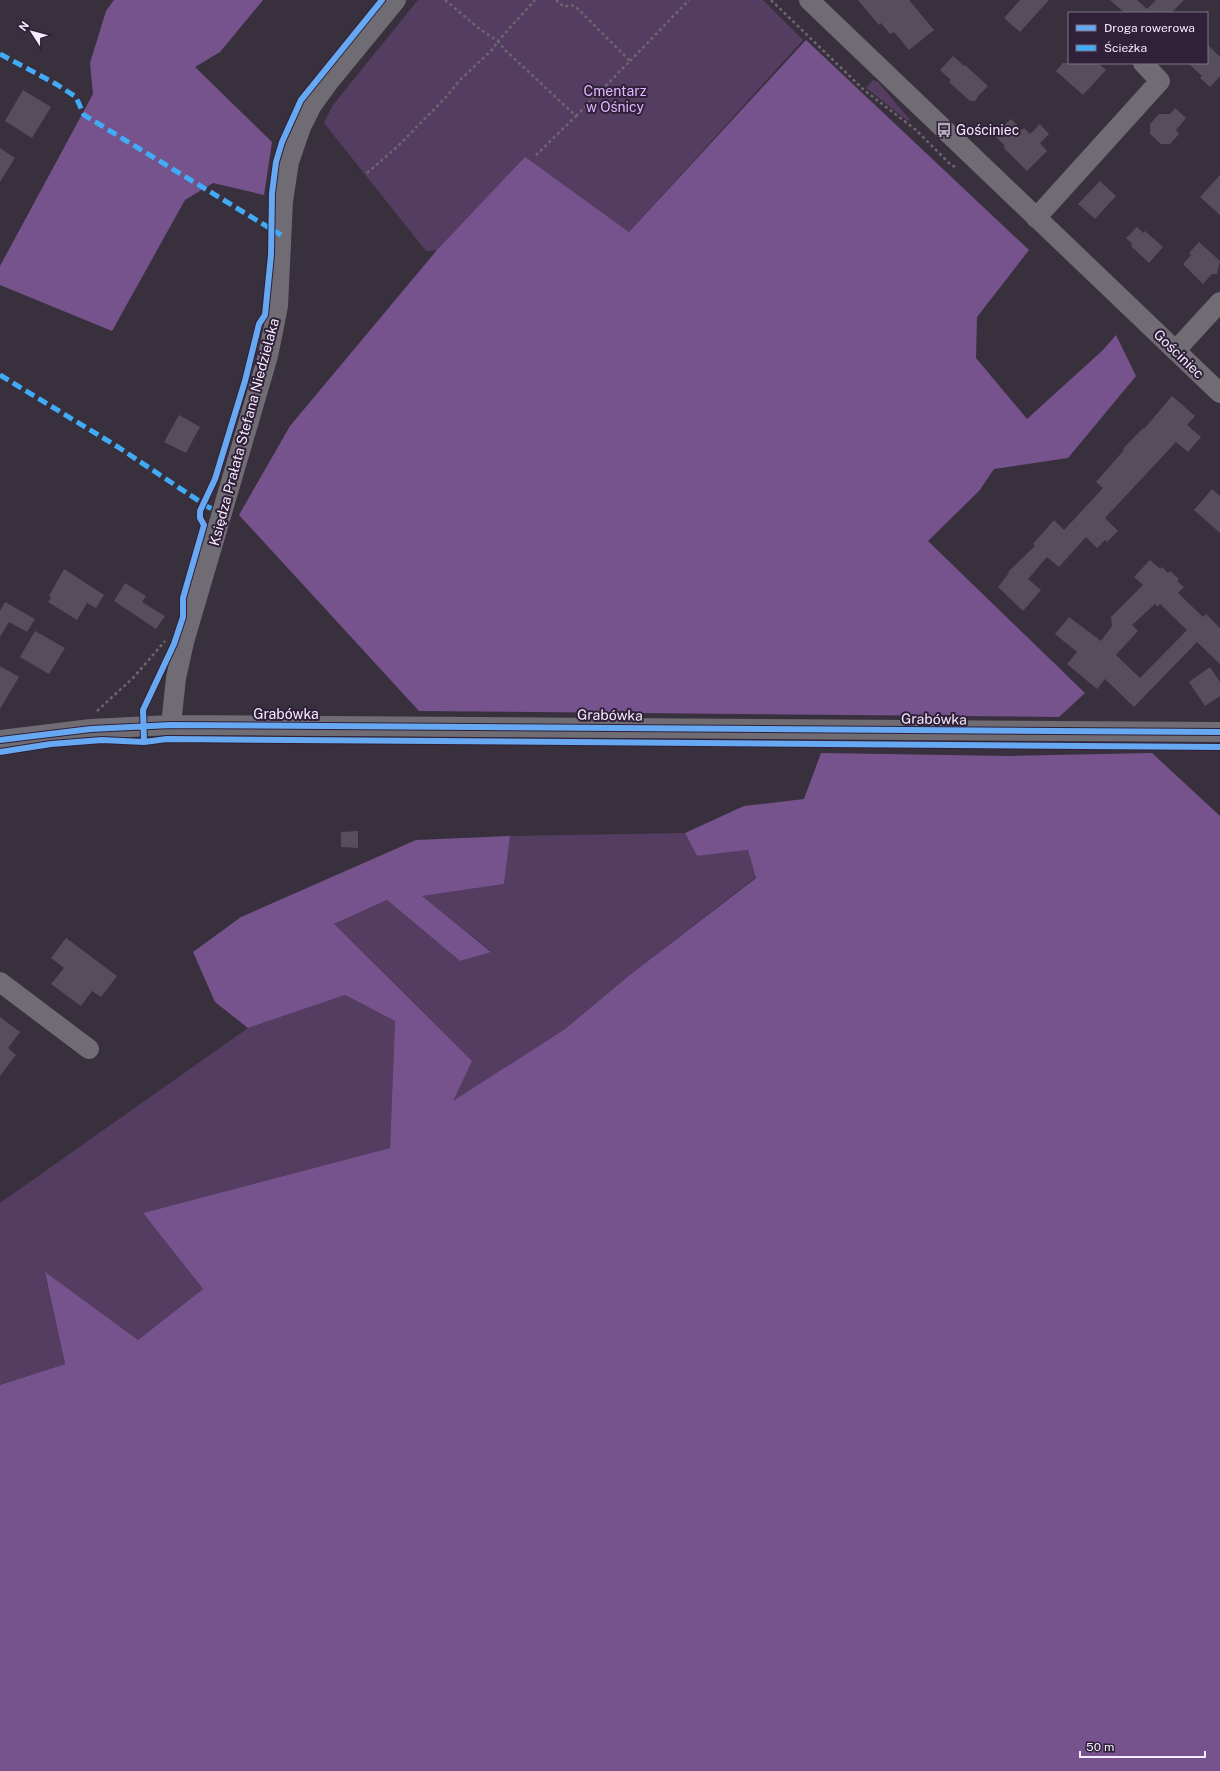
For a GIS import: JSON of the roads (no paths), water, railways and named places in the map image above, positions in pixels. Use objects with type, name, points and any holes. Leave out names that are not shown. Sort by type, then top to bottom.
[{"type":"street","name":"Księdza Prałata Stefana Niedzielaka","points":[[171,725],[176,678],[184,642],[266,363],[276,317],[283,201],[289,162],[301,127],[312,105],[373,26],[396,0]]},
{"type":"street","name":"Gościniec","points":[[809,0],[1220,393]]},
{"type":"street","points":[[1036,218],[1160,82],[1144,64]]},
{"type":"street","points":[[1176,350],[1220,302]]},
{"type":"street","name":"Grabówka","points":[[0,740],[91,729],[171,725],[1220,732]]},
{"type":"street","points":[[0,982],[89,1049]]},
{"type":"place","name":"Gościniec","points":[[944,130]]},
{"type":"park label","name":"Cmentarz w Ośnicy","points":[[615,100]]}]
